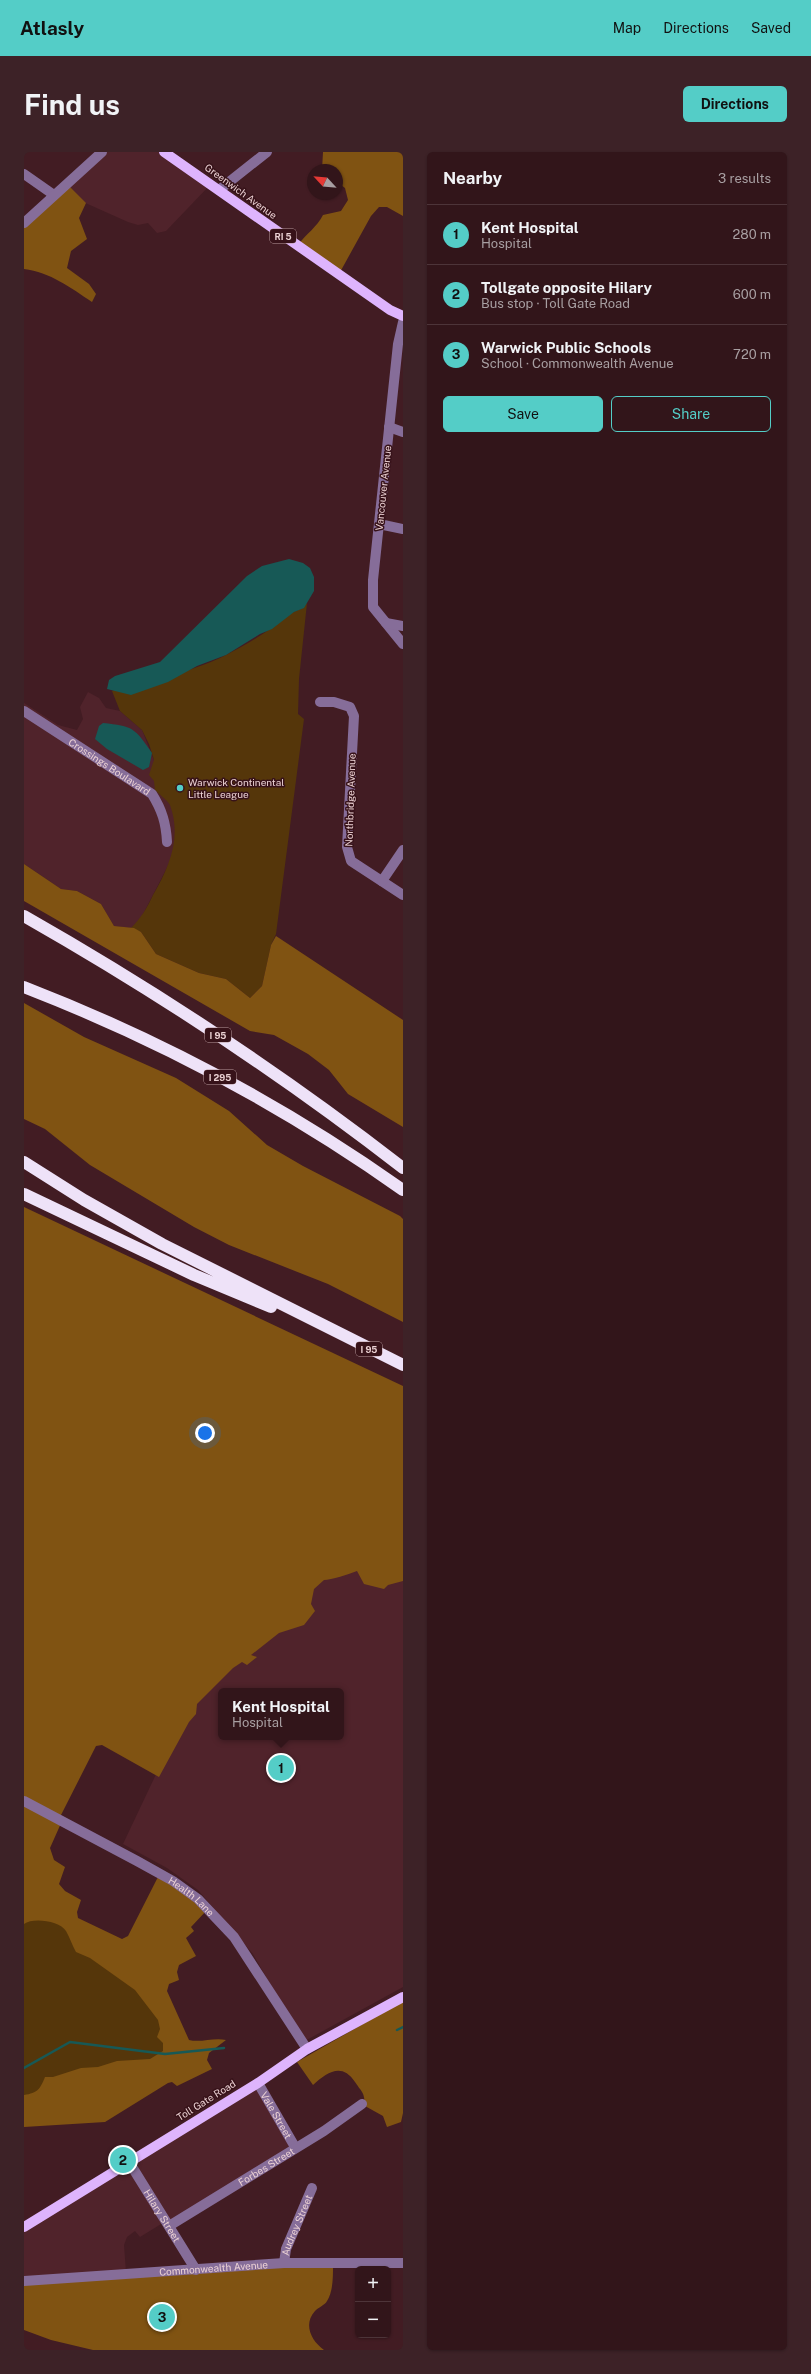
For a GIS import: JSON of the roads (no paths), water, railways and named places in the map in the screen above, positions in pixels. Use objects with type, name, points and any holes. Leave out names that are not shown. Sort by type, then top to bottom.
[{"type":"highway","name":"I 95","points":[[24,916],[113,968],[196,1020],[295,1088],[403,1168]]},
{"type":"highway","name":"I 295","points":[[24,987],[136,1035],[215,1074],[325,1138],[403,1190]]},
{"type":"highway","name":"I 95","points":[[24,1162],[135,1229],[335,1332],[403,1365]]},
{"type":"highway","points":[[24,1194],[194,1276],[335,1332]]},
{"type":"main road","name":"Greenwich Avenue","points":[[164,152],[301,249],[390,310],[403,316]]},
{"type":"main road","name":"Toll Gate Road","points":[[24,2227],[258,2083],[307,2049],[403,1998]]},
{"type":"street","points":[[24,223],[102,152]]},
{"type":"street","points":[[219,190],[267,152]]},
{"type":"street","points":[[24,174],[54,195]]},
{"type":"street","name":"Vancouver Avenue","points":[[403,322],[398,344],[389,427],[379,524],[373,607],[403,644]]},
{"type":"street","points":[[389,427],[403,432]]},
{"type":"street","points":[[379,524],[403,529]]},
{"type":"street","points":[[386,623],[403,626]]},
{"type":"street","name":"Northbridge Avenue","points":[[320,702],[334,702],[350,707],[354,716],[347,847],[352,861],[403,895]]},
{"type":"street","name":"Crossings Boulavard","points":[[24,711],[152,794],[161,808],[166,824],[167,842]]},
{"type":"street","points":[[382,881],[403,850]]},
{"type":"street","name":"Health Lane","points":[[24,1801],[144,1864],[173,1881],[198,1899],[234,1937],[307,2049]]},
{"type":"street","name":"Vale Street","points":[[258,2083],[295,2147]]},
{"type":"street","name":"Forbes Street","points":[[169,2226],[336,2123],[362,2104]]},
{"type":"street","name":"Hilary Street","points":[[129,2162],[196,2270]]},
{"type":"street","name":"Audrey Street","points":[[284,2263],[286,2249],[312,2188]]},
{"type":"street","name":"Commonwealth Avenue","points":[[24,2281],[284,2263],[403,2263]]},
{"type":"water","points":[[289,559],[303,563],[310,568],[314,577],[314,591],[304,608],[294,612],[272,629],[260,634],[226,655],[197,666],[168,682],[131,695],[107,689],[109,680],[115,676],[160,662],[247,576],[262,566]]},
{"type":"water","points":[[103,723],[121,725],[137,733],[152,753],[149,767],[143,770],[107,749],[95,739],[99,726]]},
{"type":"waterway","points":[[397,2030],[403,2027]]},
{"type":"waterway","points":[[24,2068],[70,2042],[165,2054],[224,2048]]},
{"type":"place","name":"Warwick Continental Little League","points":[[180,788]]},
{"type":"place","name":"Kent Hospital","points":[[281,1768]]},
{"type":"place","name":"Tollgate opposite Hilary","points":[[123,2160]]},
{"type":"place","name":"Warwick Public Schools","points":[[162,2317]]}]
